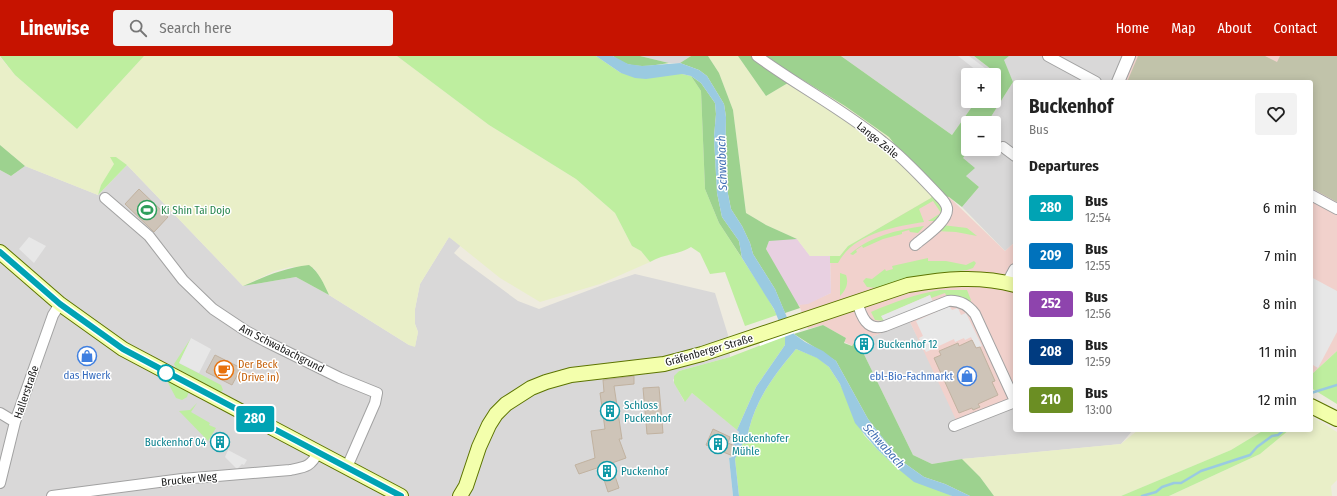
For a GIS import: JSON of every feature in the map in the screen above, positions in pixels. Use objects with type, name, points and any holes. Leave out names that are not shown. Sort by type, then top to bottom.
[{"type":"main road","points":[[0,252],[60,304],[123,349],[401,496]]},
{"type":"main road","name":"Gräfenberger Straße","points":[[460,496],[466,486],[488,425],[506,404],[530,388],[555,379],[578,374],[664,364],[702,354],[908,285],[944,279],[970,278],[1012,284]]},
{"type":"main road","points":[[1313,407],[1337,419]]},
{"type":"street","name":"Lange Zeile","points":[[757,56],[784,76],[848,116],[884,142],[940,197],[947,208],[946,216],[915,245]]},
{"type":"street","points":[[1048,56],[1092,80]]},
{"type":"street","points":[[1119,80],[1129,56]]},
{"type":"street","points":[[1003,147],[1013,154]]},
{"type":"street","points":[[1313,196],[1337,209]]},
{"type":"street","name":"Am Schwabachgrund","points":[[105,198],[149,236],[183,280],[213,309],[258,338],[340,378],[377,393],[375,403],[347,467]]},
{"type":"street","points":[[857,301],[864,320],[870,326],[876,328],[885,326],[948,301],[957,301],[965,304],[975,314],[1013,397]]},
{"type":"street","name":"Hallerstraße","points":[[0,483],[15,422],[52,315],[60,304]]},
{"type":"street","points":[[954,426],[1013,402]]},
{"type":"street","points":[[0,413],[15,422]]},
{"type":"street","name":"Brucker Weg","points":[[52,496],[108,493],[182,479],[290,470],[307,467],[318,452]]},
{"type":"shaded area","points":[[144,56],[397,56],[489,125],[576,179],[615,213],[632,246],[641,251],[650,262],[600,284],[540,302],[500,278],[449,237],[420,284],[415,309],[415,324],[418,332],[415,347],[409,345],[329,295],[314,268],[290,267],[275,271],[243,286],[127,165],[116,157],[113,161],[113,168],[101,185],[98,195],[25,166],[0,145],[0,57],[15,75],[77,129]]},
{"type":"shaded area","points":[[640,56],[691,56],[680,63],[669,63]]},
{"type":"shaded area","points":[[708,56],[738,56],[766,96],[798,77],[845,106],[889,137],[933,194],[931,198],[848,246],[840,256],[810,256],[797,239],[766,225],[746,213],[733,110],[719,73]]},
{"type":"shaded area","points":[[841,56],[974,56],[990,68],[961,68],[961,108],[971,108],[965,116],[961,116],[961,122],[952,135]]},
{"type":"shaded area","points":[[958,56],[969,56],[985,68],[973,68]]},
{"type":"shaded area","points":[[1009,56],[1128,56],[1118,80],[1013,80],[1013,82],[1003,60]]},
{"type":"shaded area","points":[[1128,56],[1337,56],[1337,351],[1313,373],[1313,80],[1118,80]]},
{"type":"shaded area","points":[[1138,56],[1265,56],[1277,62],[1280,56],[1337,56],[1337,202],[1313,189],[1313,80],[1128,80]]},
{"type":"shaded area","points":[[1013,82],[1013,244],[1005,251],[962,207],[979,187],[966,176],[963,158],[965,156],[1001,156],[1001,116],[991,116],[997,108],[1001,108],[1001,101]]},
{"type":"shaded area","points":[[127,165],[243,286],[296,277],[329,295],[409,345],[415,346],[418,332],[415,324],[415,309],[420,284],[449,237],[461,245],[454,253],[461,259],[518,301],[539,309],[635,274],[715,293],[728,335],[730,357],[679,371],[673,380],[684,401],[692,393],[739,431],[733,445],[737,447],[732,457],[729,458],[733,496],[0,496],[0,170],[11,176],[25,166],[98,195]]},
{"type":"shaded area","points":[[933,194],[949,197],[1005,251],[1013,244],[1013,400],[957,422],[910,322],[855,342],[853,346],[844,342],[846,338],[823,325],[808,329],[799,305],[831,293],[830,256],[840,256],[843,251]]},
{"type":"shaded area","points":[[29,237],[46,246],[34,263],[19,249]]},
{"type":"shaded area","points":[[776,239],[797,239],[810,256],[830,256],[831,293],[808,304],[796,304],[766,249],[769,241]]},
{"type":"shaded area","points":[[1313,278],[1337,291],[1337,332],[1318,368],[1313,365]]},
{"type":"shaded area","points":[[930,295],[933,302],[884,321],[881,316]]},
{"type":"shaded area","points":[[950,307],[952,310],[958,308],[961,315],[966,313],[982,346],[976,348],[971,337],[955,342],[954,339],[926,352],[919,338],[923,336],[916,321]]},
{"type":"shaded area","points":[[910,322],[917,336],[1013,398],[1013,432],[1131,432],[1121,444],[962,459],[932,464],[913,455],[858,342]]},
{"type":"shaded area","points":[[191,338],[211,349],[199,373],[179,363]]},
{"type":"shaded area","points":[[1313,417],[1337,432],[1337,480],[1331,486],[1332,496],[1169,496],[1260,454],[1287,432],[1313,432]]},
{"type":"shaded area","points":[[1136,432],[1261,432],[1231,450],[1121,496],[994,496],[980,477],[962,459],[1121,444]]},
{"type":"shaded area","points":[[228,450],[247,460],[244,465],[242,464],[237,469],[225,457]]},
{"type":"green space","points":[[0,56],[144,56],[77,129],[15,75]]},
{"type":"green space","points":[[397,56],[596,56],[621,73],[682,74],[691,76],[701,91],[705,189],[719,223],[766,295],[777,315],[745,326],[725,272],[710,274],[700,253],[691,247],[681,252],[660,257],[650,262],[641,251],[632,246],[615,213],[576,179],[489,125]]},
{"type":"green space","points":[[613,56],[640,56],[669,63],[647,66],[632,65]]},
{"type":"green space","points":[[691,56],[708,56],[719,73],[733,110],[746,213],[766,225],[797,239],[769,241],[766,249],[800,308],[785,313],[775,289],[753,254],[750,243],[742,226],[731,209],[725,164],[726,117],[724,104],[707,76],[699,70],[680,63]]},
{"type":"green space","points":[[738,56],[841,56],[952,135],[961,122],[961,156],[965,156],[963,158],[975,168],[966,176],[979,187],[962,207],[949,197],[933,194],[889,137],[845,106],[798,77],[766,96]]},
{"type":"green space","points":[[974,56],[1009,56],[1004,60],[1013,82],[1001,101],[1001,68],[990,68]]},
{"type":"green space","points":[[691,76],[701,83],[715,103],[716,114],[714,137],[717,193],[722,217],[739,241],[742,258],[719,223],[705,189],[701,91]]},
{"type":"green space","points":[[971,108],[997,108],[991,116],[965,116]]},
{"type":"green space","points":[[0,145],[25,166],[11,176],[0,170]]},
{"type":"green space","points":[[110,157],[116,157],[127,165],[98,195],[101,185],[114,164]]},
{"type":"green space","points":[[933,194],[944,210],[938,221],[928,221],[941,213],[933,201],[919,209],[924,222],[888,229],[864,238],[845,253],[838,263],[830,263],[830,256],[840,256],[848,246],[931,198]]},
{"type":"green space","points":[[942,225],[967,228],[977,236],[956,232],[936,231]]},
{"type":"green space","points":[[924,226],[918,233],[910,232],[909,230],[902,232],[902,234],[883,239],[863,248],[862,246],[856,250],[857,252],[853,255],[850,254],[858,248],[876,238]]},
{"type":"green space","points":[[928,258],[928,261],[946,261],[966,265],[974,261],[976,263],[973,268],[967,270],[914,277],[877,288],[867,287],[863,281],[866,278],[872,279],[885,269],[886,271],[893,269],[892,266]]},
{"type":"green space","points":[[309,265],[318,275],[329,295],[296,277],[243,286],[283,270]]},
{"type":"green space","points":[[840,273],[846,275],[847,284],[840,296]]},
{"type":"green space","points":[[940,290],[967,290],[971,300],[970,302],[954,296],[947,297],[945,293],[931,298],[930,295],[882,316],[884,321],[875,320],[871,312],[905,299]]},
{"type":"green space","points":[[823,325],[846,338],[844,343],[852,346],[855,342],[858,342],[913,455],[932,464],[962,459],[980,477],[994,496],[970,496],[945,484],[924,477],[900,460],[868,419],[836,361],[794,334]]},
{"type":"green space","points":[[785,336],[785,345],[756,387],[737,430],[692,393],[685,402],[674,383],[674,376],[679,371],[730,357]]},
{"type":"green space","points":[[191,338],[179,363],[221,385],[223,390],[221,392],[176,368],[174,364]]},
{"type":"green space","points":[[796,349],[818,358],[829,367],[840,384],[864,435],[897,468],[952,496],[739,496],[735,459],[743,442],[746,444],[752,417],[762,396],[774,376]]},
{"type":"green space","points":[[1337,351],[1337,404],[1313,389],[1313,373]]},
{"type":"green space","points":[[166,379],[189,391],[187,397],[182,400],[176,398]]},
{"type":"green space","points":[[197,403],[191,412],[210,423],[209,425],[216,428],[208,441],[179,411],[190,410]]},
{"type":"green space","points":[[1261,432],[1287,432],[1260,454],[1169,496],[1121,496],[1231,450]]},
{"type":"water","name":"Schwabach","points":[[596,56],[613,56],[628,64],[642,66],[680,63],[699,70],[707,76],[724,104],[726,117],[725,165],[731,209],[742,226],[750,243],[753,254],[775,289],[794,334],[805,342],[823,351],[836,361],[868,419],[900,460],[924,477],[945,484],[970,496],[952,496],[914,482],[897,468],[877,449],[855,423],[840,384],[829,367],[817,358],[796,349],[774,376],[752,417],[747,444],[743,443],[735,459],[739,496],[733,496],[729,458],[732,457],[737,447],[733,445],[739,432],[737,430],[756,387],[785,345],[785,336],[774,309],[742,258],[739,241],[722,217],[717,193],[714,137],[716,114],[715,103],[701,83],[691,76],[682,74],[646,79],[635,78],[621,73]]},
{"type":"pier","points":[[794,315],[800,331],[760,346],[754,329]]},
{"type":"building","name":"Ki Shin Tai Dojo","points":[[139,189],[168,217],[154,232],[125,204]]},
{"type":"building","name":"ebl-Bio-Fachmarkt","points":[[972,340],[976,348],[980,347],[995,381],[992,382],[998,395],[978,404],[980,407],[973,410],[972,408],[959,413],[934,358],[941,355],[939,351],[958,343],[959,346]]},
{"type":"building","name":"Der Beck (Drive in)","points":[[215,355],[241,368],[232,385],[206,372]]},
{"type":"building","points":[[634,376],[634,384],[614,386],[622,439],[619,439],[626,458],[612,463],[619,488],[608,492],[600,467],[579,474],[575,465],[595,458],[591,431],[605,429],[600,393],[604,392],[603,380]]},
{"type":"building","name":"Puckenhof","points":[[659,387],[663,433],[647,434],[643,388]]},
{"type":"building","name":"Buckenhofer Mühle","points":[[713,429],[730,437],[728,443],[737,447],[733,456],[706,445]]},
{"type":"building","name":"Buckenhof 04","points":[[218,436],[227,441],[223,448],[214,443]]},
{"type":"waterway","points":[[1313,392],[1337,385]]},
{"type":"waterway","points":[[1142,496],[1156,492],[1162,487],[1174,483],[1181,483],[1201,471],[1250,455],[1257,447],[1272,436],[1278,435],[1282,432]]},
{"type":"bus line","name":"280","points":[[0,252],[60,304],[123,349],[401,496]]},
{"type":"place","name":"Ki Shin Tai Dojo","points":[[147,210]]},
{"type":"place","name":"Buckenhof 12","points":[[864,344]]},
{"type":"place","name":"das Hwerk","points":[[87,356]]},
{"type":"place","name":"Der Beck (Drive in)","points":[[224,370]]},
{"type":"place","name":"ebl-Bio-Fachmarkt","points":[[967,376]]},
{"type":"place","name":"Schloss Puckenhof","points":[[610,411]]},
{"type":"place","name":"Buckenhof 04","points":[[220,442]]},
{"type":"place","name":"Buckenhofer Mühle","points":[[718,444]]},
{"type":"place","name":"Puckenhof","points":[[607,471]]}]
